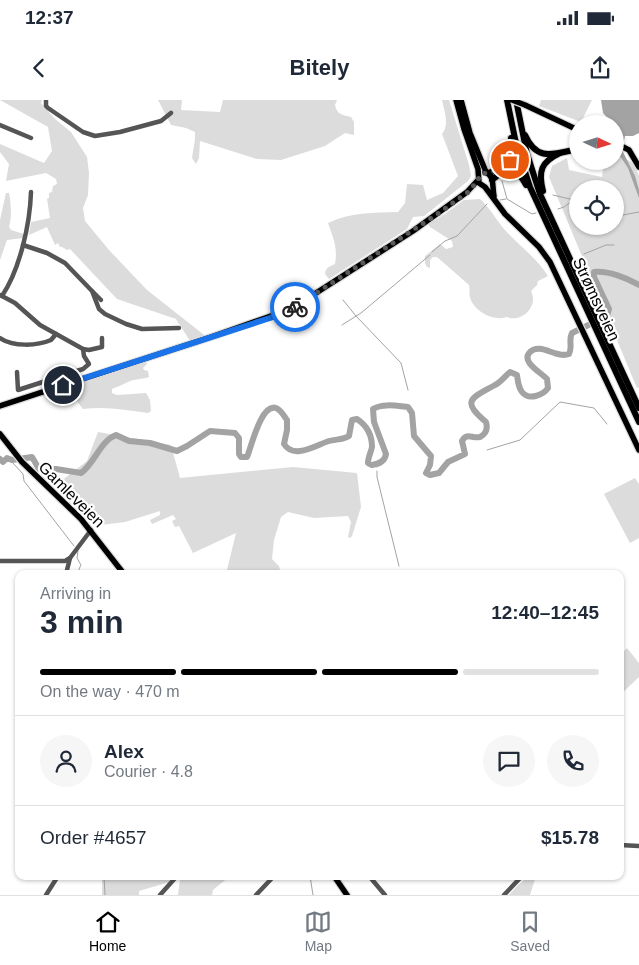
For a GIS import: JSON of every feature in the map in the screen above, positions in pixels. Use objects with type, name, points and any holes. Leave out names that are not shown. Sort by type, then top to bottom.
[{"type":"highway","points":[[487,173],[499,170],[507,165],[512,154],[505,100]]},
{"type":"highway","name":"Strømsveien","points":[[505,100],[526,176],[581,298],[593,315]]},
{"type":"highway","name":"Strømsveien","points":[[516,100],[534,178],[578,276],[639,422]]},
{"type":"highway","points":[[520,122],[529,143],[535,150],[543,154],[569,151]]},
{"type":"highway","points":[[560,153],[551,157],[545,163],[541,172],[541,182],[545,199],[578,276]]},
{"type":"highway","points":[[492,181],[500,173],[508,170],[515,171],[522,177],[563,265],[581,298]]},
{"type":"highway","name":"Strømsveien","points":[[598,326],[639,408]]},
{"type":"main road","points":[[456,100],[478,169],[478,178],[504,214],[539,247],[547,258],[639,450]]},
{"type":"main road","points":[[462,100],[470,133],[492,181],[495,199]]},
{"type":"main road","points":[[512,100],[569,125]]},
{"type":"main road","points":[[624,148],[632,153],[639,167]]},
{"type":"main road","points":[[468,192],[478,178],[487,173]]},
{"type":"main road","points":[[0,406],[270,318],[291,309],[413,231],[468,192],[490,185],[492,181]]},
{"type":"main road","name":"Gamleveien","points":[[0,434],[12,452],[68,505],[91,530],[121,570]]},
{"type":"main road","points":[[337,880],[347,895]]},
{"type":"street","points":[[46,100],[48,108],[83,132],[95,136],[120,132],[162,121],[171,113]]},
{"type":"street","points":[[0,125],[31,138]]},
{"type":"street","points":[[31,192],[29,216],[23,245],[8,284],[1,295],[15,303],[40,325],[83,349],[89,350],[102,347],[102,338]]},
{"type":"street","points":[[23,245],[56,257],[65,263],[101,300]]},
{"type":"street","points":[[92,291],[98,309],[126,324],[142,329],[179,328]]},
{"type":"street","points":[[0,338],[13,344],[37,343],[51,340],[56,334]]},
{"type":"street","points":[[17,372],[18,390],[83,369],[89,364],[84,356],[83,349]]},
{"type":"street","points":[[67,570],[70,558],[91,530]]},
{"type":"street","points":[[0,561],[58,562],[70,558]]},
{"type":"street","points":[[624,845],[639,846]]},
{"type":"street","points":[[46,895],[55,880]]},
{"type":"street","points":[[160,895],[173,880]]},
{"type":"street","points":[[256,895],[270,880]]},
{"type":"street","points":[[372,880],[385,895]]},
{"type":"street","points":[[504,895],[518,880]]},
{"type":"shaded area","points":[[0,100],[42,100],[41,103],[55,119],[71,132],[87,157],[89,173],[88,195],[83,208],[85,221],[109,250],[147,290],[208,338],[192,344],[176,319],[117,299],[70,249],[67,250],[60,247],[58,243],[55,245],[47,227],[29,235],[31,222],[50,218],[47,199],[49,198],[49,193],[52,192],[53,186],[57,184],[56,179],[46,173],[6,181],[9,164],[0,152],[0,144],[44,163],[52,151],[48,127]]},
{"type":"shaded area","points":[[158,100],[182,100],[181,110],[220,112],[223,100],[337,100],[335,105],[337,111],[351,117],[354,122],[354,135],[345,133],[325,146],[281,160],[257,159],[200,141],[199,158],[196,164],[192,158],[195,132],[171,125]]},
{"type":"shaded area","points":[[442,100],[449,100],[469,165],[471,176],[468,181],[424,216],[413,217],[407,229],[329,279],[325,272],[335,264],[336,253],[328,223],[353,215],[398,212],[405,203],[407,184],[423,185],[427,200],[443,193],[458,176],[442,134],[446,122]]},
{"type":"shaded area","points":[[541,100],[592,100],[584,115],[569,115],[569,117],[539,106]]},
{"type":"shaded area","points":[[601,100],[639,100],[639,133],[633,136],[625,136],[624,141],[624,115],[605,115]]},
{"type":"shaded area","points":[[624,154],[635,176],[639,198],[624,162]]},
{"type":"shaded area","points":[[567,158],[569,170],[602,177],[603,170],[624,170],[624,158],[634,164],[639,176],[639,387],[637,388],[573,235],[624,235],[624,180],[569,180],[569,225],[549,177],[552,166]]},
{"type":"shaded area","points":[[6,193],[9,193],[11,206],[9,227],[11,230],[24,234],[23,238],[7,240],[0,260],[0,220]]},
{"type":"shaded area","points":[[480,199],[505,230],[539,263],[548,276],[538,281],[531,291],[532,304],[528,312],[520,317],[490,317],[475,307],[470,296],[469,285],[437,257],[433,257],[430,260],[430,268],[425,264],[425,256],[440,244],[446,249],[453,247],[452,241],[428,224],[464,200]]},
{"type":"shaded area","points":[[146,362],[147,364],[143,368],[148,371],[149,377],[130,381],[112,389],[112,393],[117,395],[146,393],[150,400],[151,411],[148,413],[107,408],[83,409],[68,390],[78,382]]},
{"type":"shaded area","points":[[98,432],[171,445],[180,478],[293,467],[357,473],[361,507],[350,538],[348,537],[351,522],[348,516],[314,518],[288,512],[281,517],[274,540],[272,559],[279,566],[280,570],[227,570],[236,533],[193,553],[179,526],[175,527],[172,521],[176,519],[173,515],[152,524],[150,520],[160,515],[160,511],[125,522],[101,525],[61,481],[87,461]]},
{"type":"shaded area","points":[[635,478],[639,484],[639,538],[630,543],[604,494]]},
{"type":"shaded area","points":[[627,648],[639,663],[639,677],[624,691],[624,651]]},
{"type":"shaded area","points":[[102,880],[177,880],[139,891],[139,895],[102,895]]},
{"type":"shaded area","points":[[180,880],[225,880],[213,890],[212,895],[178,895]]},
{"type":"shaded area","points":[[524,880],[535,880],[530,895],[509,895]]},
{"type":"waterway","points":[[502,181],[507,199],[532,214],[536,213]]},
{"type":"waterway","points":[[553,195],[569,199]]},
{"type":"waterway","points":[[500,200],[506,199]]},
{"type":"waterway","points":[[558,209],[569,203]]},
{"type":"waterway","points":[[432,252],[445,241],[457,236],[487,204]]},
{"type":"waterway","points":[[624,215],[639,212]]},
{"type":"waterway","points":[[584,254],[606,245],[614,245]]},
{"type":"waterway","points":[[342,325],[361,313],[430,255]]},
{"type":"waterway","points":[[0,459],[3,462],[7,458],[12,460],[32,457],[39,469],[56,469],[81,473],[106,442],[116,435],[129,441],[150,443],[177,451],[210,431],[235,433],[239,438],[239,454],[241,457],[247,457],[261,419],[271,408],[276,408],[287,420],[284,444],[293,451],[305,450],[329,441],[347,437],[349,436],[352,420],[357,419],[366,427],[370,434],[372,447],[368,463],[372,465],[381,462],[386,454],[374,422],[373,409],[390,405],[408,407],[412,413],[414,436],[431,456],[430,465],[426,473],[430,475],[439,473],[448,462],[465,454],[462,441],[464,438],[468,436],[480,437],[486,431],[486,422],[478,415],[471,404],[475,397],[497,384],[510,372],[517,375],[518,384],[525,395],[532,397],[543,393],[548,388],[547,379],[528,360],[530,352],[534,349],[539,349],[564,355],[569,354],[572,333],[607,316],[609,309],[594,277],[594,272],[617,275],[639,285]]},
{"type":"waterway","points":[[343,300],[401,363],[408,390]]},
{"type":"waterway","points":[[487,450],[520,440],[560,402],[594,408],[607,424]]},
{"type":"waterway","points":[[12,460],[23,474],[24,481],[74,546]]},
{"type":"waterway","points":[[377,471],[399,566]]},
{"type":"waterway","points":[[78,551],[77,558],[81,565],[79,570]]},
{"type":"waterway","points":[[104,880],[105,895]]},
{"type":"waterway","points":[[311,880],[313,895]]},
{"type":"way so far","points":[[295,307],[436,215],[468,192],[481,174],[499,170],[507,165],[510,160]]},
{"type":"route","points":[[63,385],[270,318],[295,307]]}]
